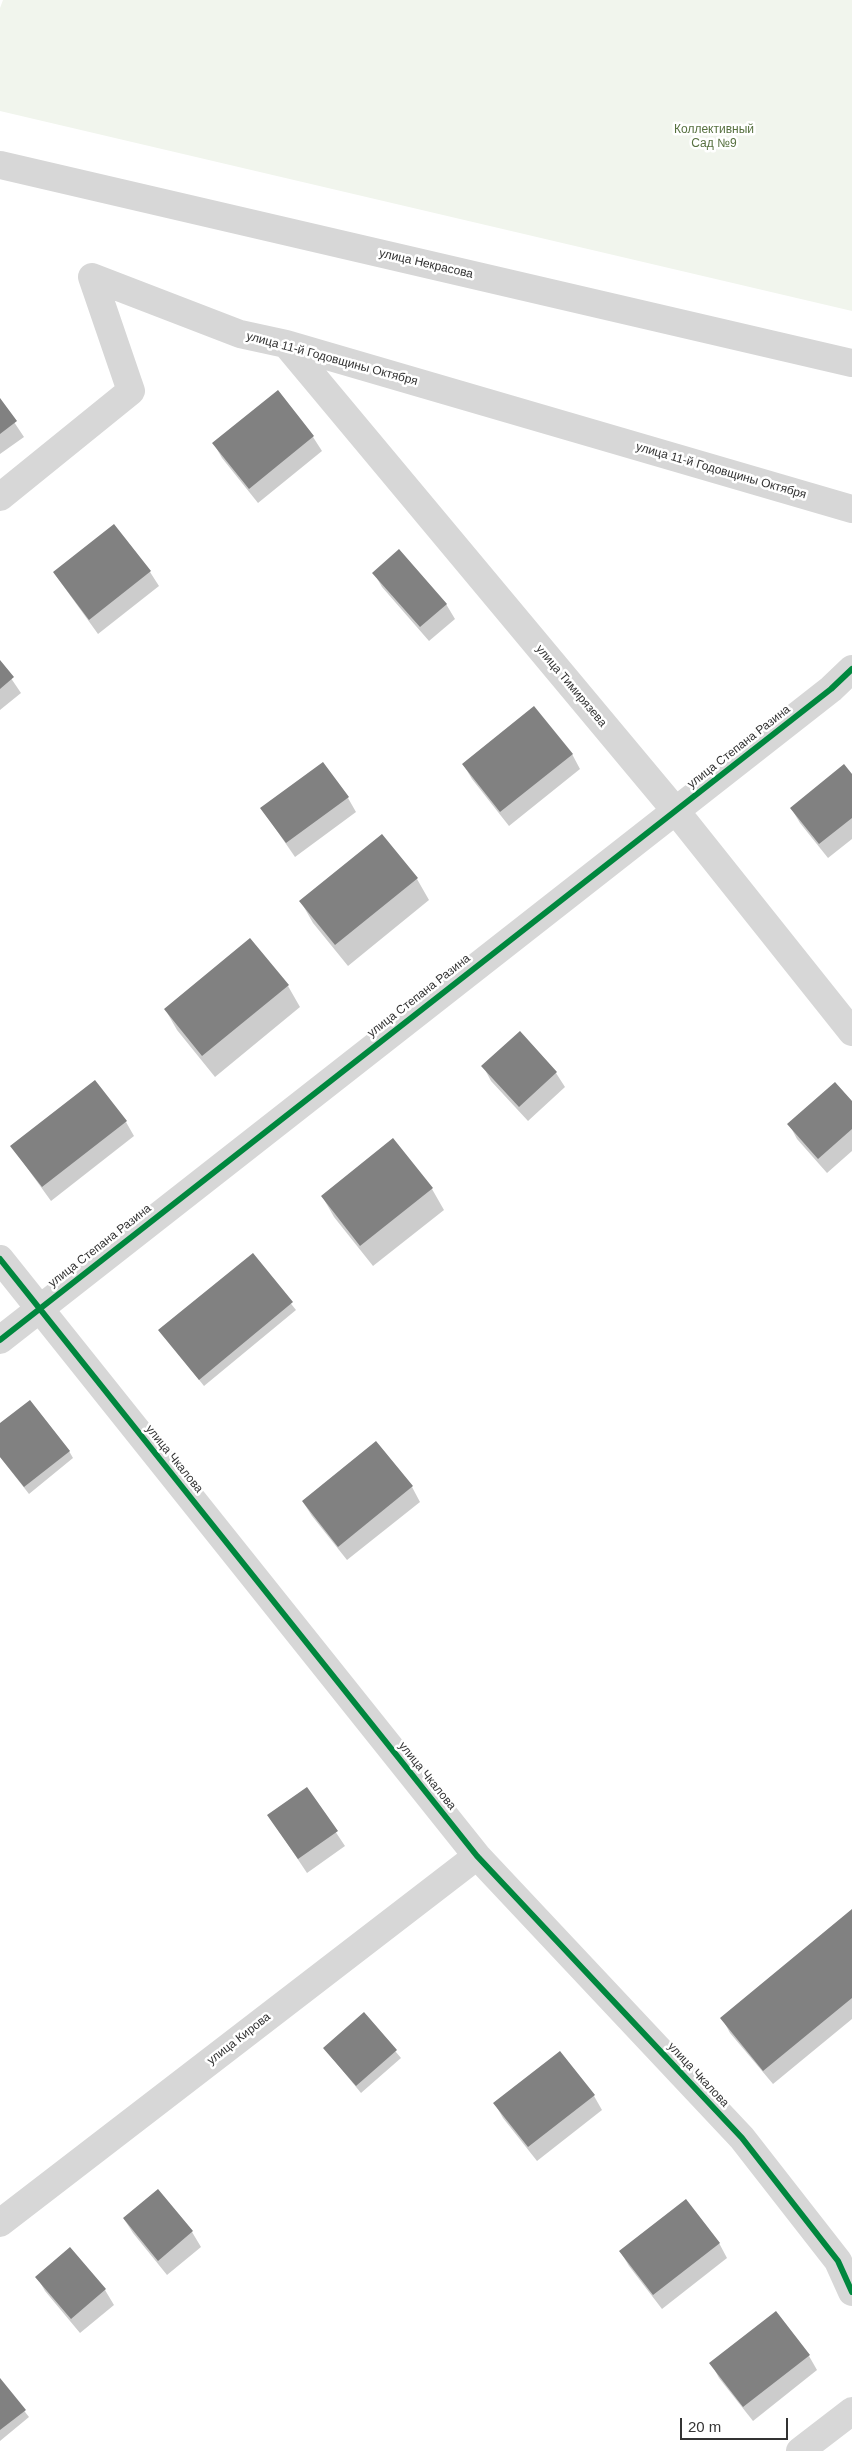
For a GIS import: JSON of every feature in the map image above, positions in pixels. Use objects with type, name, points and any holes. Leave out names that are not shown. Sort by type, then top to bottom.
[{"type":"street","name":"улица Некрасова","points":[[0,165],[852,363]]},
{"type":"street","name":"улица 11-й Годовщины Октября","points":[[0,497],[131,391],[92,278],[240,334],[286,344],[852,509]]},
{"type":"street","name":"улица Тимирязева","points":[[286,344],[675,810],[852,1032]]},
{"type":"street","name":"улица Степана Разина","points":[[0,1340],[831,689],[852,669]]},
{"type":"street","name":"улица Чкалова","points":[[0,1259],[477,1856],[742,2138],[838,2261],[852,2292]]},
{"type":"street","name":"улица Кирова","points":[[0,2223],[477,1856]]},
{"type":"street","points":[[800,2451],[852,2411]]},
{"type":"green space","name":"Коллективный Сад №9","points":[[3,0],[852,0],[852,311],[0,111],[0,8]]},
{"type":"building","points":[[278,390],[314,436],[249,489],[212,443]]},
{"type":"building","points":[[0,398],[17,421],[0,434]]},
{"type":"building","points":[[114,524],[151,571],[89,620],[53,572]]},
{"type":"building","points":[[399,549],[447,604],[420,627],[372,573]]},
{"type":"building","points":[[0,660],[14,677],[0,689]]},
{"type":"building","points":[[534,706],[573,754],[500,812],[462,764]]},
{"type":"building","points":[[323,762],[349,797],[286,843],[260,808]]},
{"type":"building","points":[[844,764],[852,774],[852,818],[819,844],[790,808]]},
{"type":"building","points":[[382,834],[418,878],[335,945],[299,901]]},
{"type":"building","points":[[250,938],[289,985],[202,1056],[164,1009]]},
{"type":"building","points":[[520,1031],[557,1072],[519,1107],[481,1066]]},
{"type":"building","points":[[95,1080],[127,1121],[42,1187],[10,1146]]},
{"type":"building","points":[[835,1082],[852,1101],[852,1129],[818,1159],[787,1124]]},
{"type":"building","points":[[393,1138],[433,1188],[360,1246],[321,1196]]},
{"type":"building","points":[[253,1253],[293,1302],[199,1380],[158,1330]]},
{"type":"building","points":[[30,1400],[70,1451],[24,1487],[0,1457],[0,1423]]},
{"type":"building","points":[[376,1441],[413,1486],[338,1547],[302,1501]]},
{"type":"building","points":[[307,1787],[338,1831],[298,1859],[267,1815]]},
{"type":"building","points":[[852,1909],[852,1998],[763,2071],[720,2018]]},
{"type":"building","points":[[364,2012],[397,2050],[356,2086],[323,2048]]},
{"type":"building","points":[[560,2051],[595,2095],[528,2147],[493,2103]]},
{"type":"building","points":[[158,2189],[193,2231],[158,2261],[123,2218]]},
{"type":"building","points":[[686,2199],[720,2243],[653,2295],[619,2251]]},
{"type":"building","points":[[70,2247],[106,2289],[71,2319],[35,2277]]},
{"type":"building","points":[[776,2311],[810,2355],[743,2407],[709,2363]]},
{"type":"building","points":[[0,2378],[26,2410],[0,2430]]},
{"type":"cycle path","points":[[0,1340],[831,689],[852,669]]},
{"type":"cycle path","points":[[0,1259],[477,1856],[742,2138],[838,2261],[852,2292]]}]
